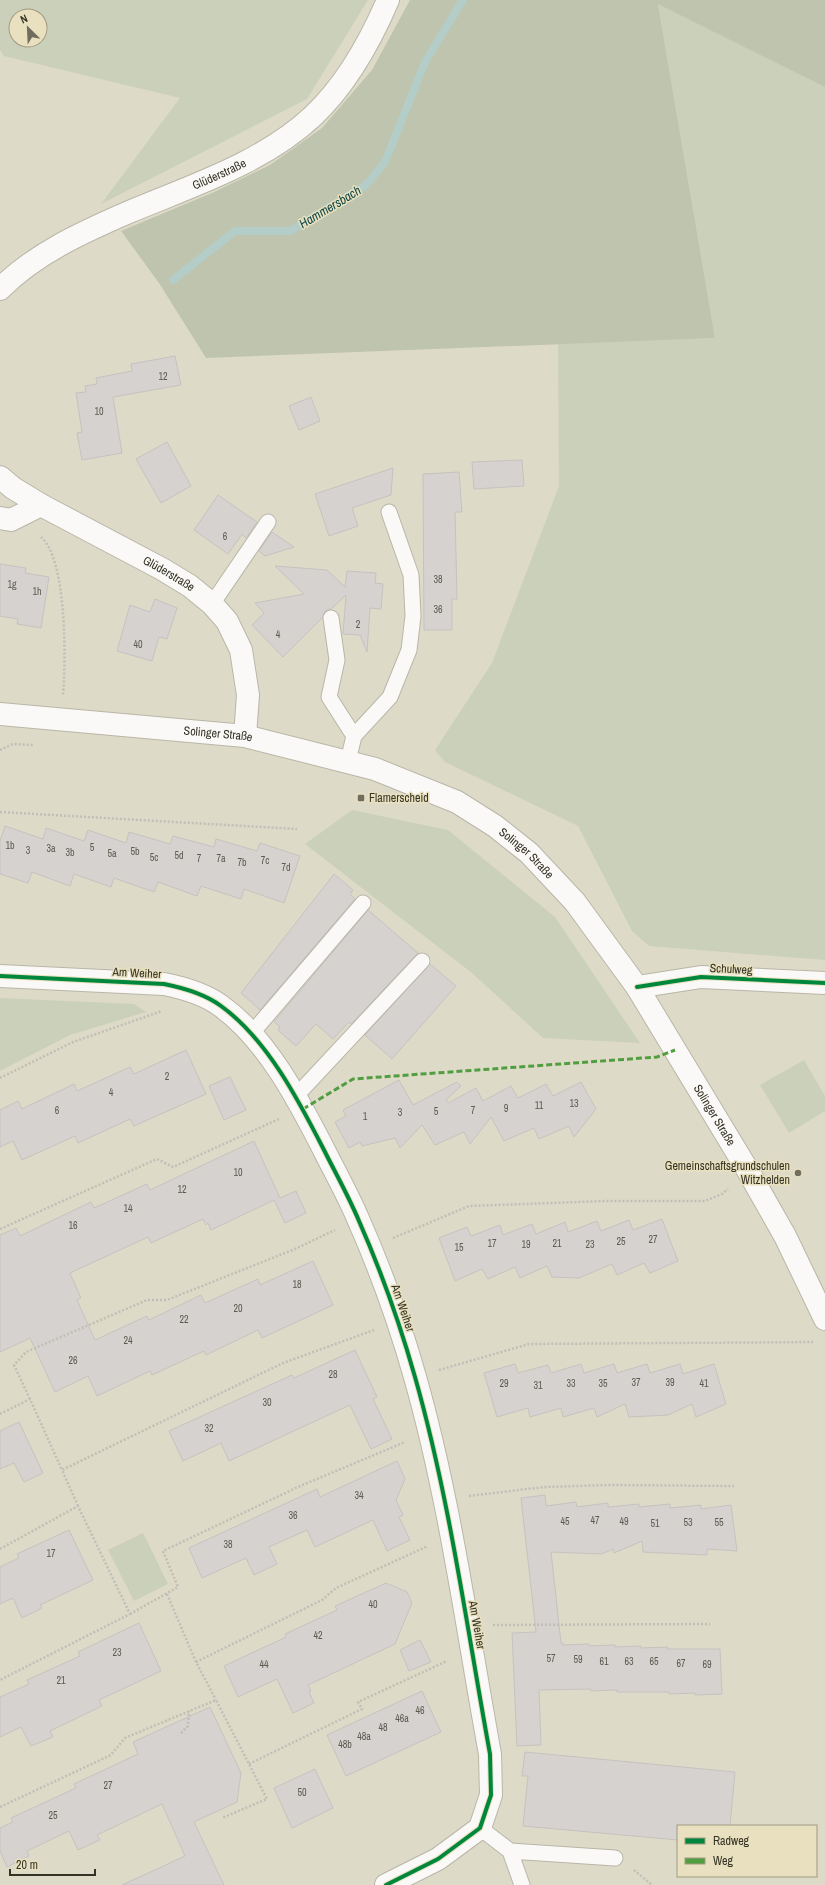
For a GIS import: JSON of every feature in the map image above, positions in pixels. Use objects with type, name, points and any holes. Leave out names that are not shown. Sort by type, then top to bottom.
[{"type":"main road","name":"Glüderstraße","points":[[0,289],[35,260],[65,242],[102,223],[225,171],[261,153],[292,133],[313,116],[350,71],[376,27],[388,0]]},
{"type":"main road","name":"Glüderstraße","points":[[0,477],[13,488],[41,505],[162,569],[190,586],[212,604],[227,621],[241,650],[248,695],[245,736]]},
{"type":"main road","points":[[6,519],[41,505]]},
{"type":"main road","name":"Solinger Straße","points":[[0,714],[245,736],[375,769],[457,802],[495,826],[529,853],[574,902],[637,987],[747,1169],[785,1236],[825,1319]]},
{"type":"main road","name":"Am Weiher","points":[[0,976],[164,984],[188,989],[220,1005],[252,1033],[300,1102],[358,1218],[370,1248],[397,1321],[415,1377],[429,1432],[444,1499],[490,1754],[491,1795],[480,1828]]},
{"type":"main road","name":"Schulweg","points":[[637,987],[701,977],[825,983]]},
{"type":"main road","points":[[386,1885],[438,1859],[480,1828]]},
{"type":"lane","points":[[348,761],[354,736],[390,697],[409,650],[413,616],[411,575],[389,512]]},
{"type":"lane","points":[[212,604],[268,522]]},
{"type":"lane","points":[[330,618],[337,660],[329,697],[354,736]]},
{"type":"lane","points":[[252,1033],[363,903]]},
{"type":"lane","points":[[300,1102],[422,961]]},
{"type":"lane","points":[[480,1828],[510,1851],[522,1885]]},
{"type":"lane","points":[[510,1851],[615,1858]]},
{"type":"path","points":[[6,519],[43,538],[54,559],[63,610],[63,686],[60,719]]},
{"type":"path","points":[[0,812],[297,829]]},
{"type":"path","points":[[0,1078],[73,1042],[167,1009],[188,989]]},
{"type":"path","points":[[0,1229],[157,1159],[173,1167],[300,1102]]},
{"type":"path","points":[[370,1248],[469,1206],[606,1201],[705,1201],[722,1194],[747,1169]]},
{"type":"path","points":[[130,1614],[78,1506],[14,1365],[26,1352],[147,1300],[167,1300],[295,1249],[358,1218]]},
{"type":"path","points":[[62,1470],[283,1363],[397,1321]]},
{"type":"path","points":[[415,1377],[529,1344],[817,1342]]},
{"type":"path","points":[[0,1414],[30,1399]]},
{"type":"path","points":[[0,1680],[130,1614],[178,1587],[163,1552],[298,1487],[429,1432]]},
{"type":"path","points":[[444,1499],[544,1487],[610,1485],[734,1486]]},
{"type":"path","points":[[0,1549],[78,1506]]},
{"type":"path","points":[[196,1662],[322,1600],[336,1588],[450,1536]]},
{"type":"path","points":[[167,1594],[196,1662],[267,1799],[222,1818]]},
{"type":"path","points":[[467,1625],[710,1624]]},
{"type":"path","points":[[249,1764],[362,1709],[358,1702],[471,1650]]},
{"type":"path","points":[[0,1807],[111,1755],[125,1738],[216,1700]]},
{"type":"path","points":[[181,1733],[188,1726],[189,1711]]},
{"type":"green space","points":[[0,0],[368,0],[307,99],[101,204],[180,98],[4,56],[0,50]]},
{"type":"green space","points":[[410,0],[825,0],[825,87],[658,4],[715,338],[206,358],[159,283],[121,231],[212,193],[270,165],[322,128],[372,70]]},
{"type":"green space","points":[[658,3],[825,87],[825,960],[649,946],[632,931],[578,826],[445,762],[435,750],[492,663],[559,486],[558,344],[715,338]]},
{"type":"green space","points":[[352,810],[448,830],[555,917],[640,1043],[543,1038],[472,973],[305,844]]},
{"type":"green space","points":[[0,998],[134,1004],[146,1012],[70,1035],[0,1071]]},
{"type":"green space","points":[[804,1060],[825,1096],[825,1111],[789,1133],[760,1085]]},
{"type":"green space","points":[[143,1533],[168,1584],[134,1601],[108,1550]]},
{"type":"building","points":[[175,356],[181,385],[113,397],[122,453],[82,460],[77,433],[82,432],[76,393],[86,392],[85,386],[97,384],[96,378],[132,371],[131,364]]},
{"type":"building","points":[[311,397],[320,421],[299,430],[289,406]]},
{"type":"building","points":[[167,442],[191,486],[161,503],[136,459]]},
{"type":"building","points":[[522,460],[524,486],[474,489],[472,462]]},
{"type":"building","points":[[393,468],[391,495],[352,508],[358,526],[329,536],[315,494]]},
{"type":"building","points":[[459,472],[462,512],[455,512],[457,599],[452,599],[452,630],[424,630],[423,474]]},
{"type":"building","points":[[218,495],[257,522],[246,538],[242,534],[228,554],[194,530]]},
{"type":"building","points":[[272,532],[294,547],[265,556],[259,551]]},
{"type":"building","points":[[0,564],[26,568],[25,573],[49,577],[41,628],[17,624],[18,619],[0,616]]},
{"type":"building","points":[[275,566],[327,570],[345,587],[347,571],[376,573],[375,583],[383,584],[381,609],[370,608],[367,652],[360,635],[343,634],[346,595],[331,609],[325,611],[322,618],[283,657],[252,625],[264,613],[255,603],[304,594]]},
{"type":"building","points":[[155,599],[177,608],[167,639],[159,637],[152,661],[117,651],[130,605],[150,612]]},
{"type":"building","points":[[5,826],[43,839],[46,828],[84,841],[88,830],[126,843],[129,832],[170,844],[173,836],[214,847],[216,839],[257,851],[260,843],[300,856],[284,903],[244,889],[241,899],[201,886],[197,896],[158,882],[154,892],[114,878],[111,887],[74,874],[70,886],[32,872],[28,883],[0,874],[0,841]]},
{"type":"building","points":[[334,874],[353,890],[350,894],[355,899],[260,1010],[241,993]]},
{"type":"building","points":[[368,910],[418,953],[351,1024],[349,1022],[333,1039],[316,1024],[296,1046],[278,1030],[280,1027],[274,1022]]},
{"type":"building","points":[[430,964],[456,986],[392,1059],[365,1035]]},
{"type":"building","points":[[186,1050],[206,1094],[134,1126],[130,1119],[78,1143],[75,1136],[22,1160],[13,1141],[0,1147],[0,1110],[18,1101],[22,1109],[74,1084],[77,1091],[130,1067],[134,1074]]},
{"type":"building","points":[[230,1077],[246,1110],[224,1120],[209,1086]]},
{"type":"building","points":[[399,1080],[413,1105],[457,1082],[461,1086],[446,1100],[448,1103],[476,1088],[483,1101],[511,1086],[518,1098],[546,1084],[553,1096],[581,1082],[596,1109],[574,1137],[569,1126],[539,1139],[534,1128],[504,1141],[491,1117],[470,1144],[464,1132],[435,1145],[422,1125],[400,1148],[395,1138],[362,1146],[360,1142],[349,1148],[335,1122],[346,1116],[343,1110]]},
{"type":"building","points":[[254,1141],[280,1198],[296,1191],[306,1213],[285,1223],[274,1200],[211,1230],[208,1223],[206,1225],[203,1219],[151,1243],[148,1237],[70,1273],[81,1298],[77,1300],[95,1340],[147,1316],[149,1320],[201,1295],[205,1303],[258,1279],[260,1285],[313,1261],[333,1305],[262,1338],[258,1330],[206,1355],[204,1351],[152,1375],[150,1371],[97,1396],[88,1376],[55,1392],[30,1338],[0,1352],[0,1235],[16,1228],[20,1236],[91,1202],[94,1208],[147,1184],[150,1190]]},
{"type":"building","points":[[662,1219],[678,1261],[650,1273],[644,1263],[617,1275],[612,1264],[579,1278],[552,1277],[547,1266],[520,1278],[515,1267],[488,1279],[482,1269],[455,1281],[439,1238],[467,1227],[471,1236],[500,1225],[503,1235],[532,1224],[536,1234],[565,1222],[568,1232],[597,1221],[601,1231],[629,1220],[633,1230]]},
{"type":"building","points":[[355,1350],[377,1397],[373,1399],[392,1439],[371,1449],[350,1405],[229,1461],[221,1443],[183,1461],[169,1431],[292,1375],[294,1378]]},
{"type":"building","points":[[515,1364],[518,1373],[548,1365],[551,1373],[581,1364],[584,1373],[614,1364],[617,1373],[647,1364],[650,1373],[680,1364],[683,1374],[714,1364],[726,1404],[696,1417],[692,1404],[668,1415],[629,1417],[625,1404],[597,1417],[594,1408],[563,1417],[561,1408],[530,1417],[528,1408],[497,1417],[484,1373]]},
{"type":"building","points":[[19,1422],[43,1473],[24,1482],[14,1463],[0,1469],[0,1431]]},
{"type":"building","points":[[397,1461],[405,1479],[396,1500],[403,1515],[399,1517],[410,1540],[387,1551],[373,1520],[315,1547],[307,1530],[269,1547],[277,1564],[254,1575],[246,1558],[202,1578],[189,1548],[317,1489],[320,1497]]},
{"type":"building","points":[[545,1495],[546,1506],[576,1502],[577,1507],[608,1503],[608,1507],[639,1504],[639,1507],[670,1504],[670,1508],[701,1505],[701,1509],[731,1505],[737,1551],[707,1549],[707,1555],[643,1552],[642,1541],[614,1553],[613,1549],[602,1554],[551,1552],[561,1643],[563,1643],[563,1645],[589,1644],[589,1646],[615,1645],[615,1647],[641,1646],[641,1648],[668,1647],[667,1649],[720,1649],[722,1694],[695,1695],[695,1693],[669,1694],[669,1692],[617,1692],[617,1690],[591,1691],[591,1689],[539,1690],[541,1745],[517,1746],[512,1633],[536,1632],[521,1498]]},
{"type":"building","points":[[69,1530],[93,1580],[40,1605],[42,1608],[22,1618],[13,1598],[0,1604],[0,1567],[19,1558],[17,1554]]},
{"type":"building","points":[[386,1583],[407,1592],[412,1603],[395,1644],[308,1685],[311,1691],[309,1692],[314,1703],[293,1713],[277,1679],[238,1697],[224,1666],[286,1637],[285,1634],[337,1610],[335,1606]]},
{"type":"building","points":[[139,1623],[161,1671],[99,1700],[102,1706],[50,1731],[53,1737],[31,1746],[21,1727],[0,1737],[0,1697],[29,1684],[27,1680],[80,1656],[78,1652]]},
{"type":"building","points":[[420,1640],[431,1662],[409,1671],[400,1650]]},
{"type":"building","points":[[422,1691],[441,1732],[346,1776],[327,1735]]},
{"type":"building","points":[[210,1707],[241,1773],[237,1802],[194,1822],[224,1885],[122,1885],[185,1856],[162,1804],[97,1835],[100,1840],[78,1850],[69,1831],[27,1851],[29,1856],[7,1867],[0,1851],[0,1828],[13,1822],[11,1818],[76,1788],[74,1784],[138,1754],[133,1742]]},
{"type":"building","points":[[525,1752],[735,1772],[730,1825],[677,1825],[677,1840],[523,1826],[528,1776],[522,1776]]},
{"type":"building","points":[[315,1769],[333,1808],[292,1828],[274,1788]]},
{"type":"waterway","name":"Hammersbach","points":[[173,280],[235,231],[290,231],[366,185],[385,162],[425,62],[463,0]]},
{"type":"marked path","points":[[303,1109],[353,1079],[657,1057],[675,1050]]},
{"type":"cycle path","points":[[0,976],[164,984],[194,992],[221,1006],[238,1020],[253,1036],[267,1053],[293,1092],[351,1203],[367,1240],[390,1298],[403,1337],[427,1423],[448,1517],[490,1754],[491,1795],[480,1828],[438,1859],[386,1885]]},
{"type":"cycle path","points":[[637,987],[701,977],[825,983]]},
{"type":"place","name":"Flamerscheid","points":[[361,798]]},
{"type":"place","name":"Gemeinschaftsgrundschulen Witzhelden","points":[[798,1173]]}]
